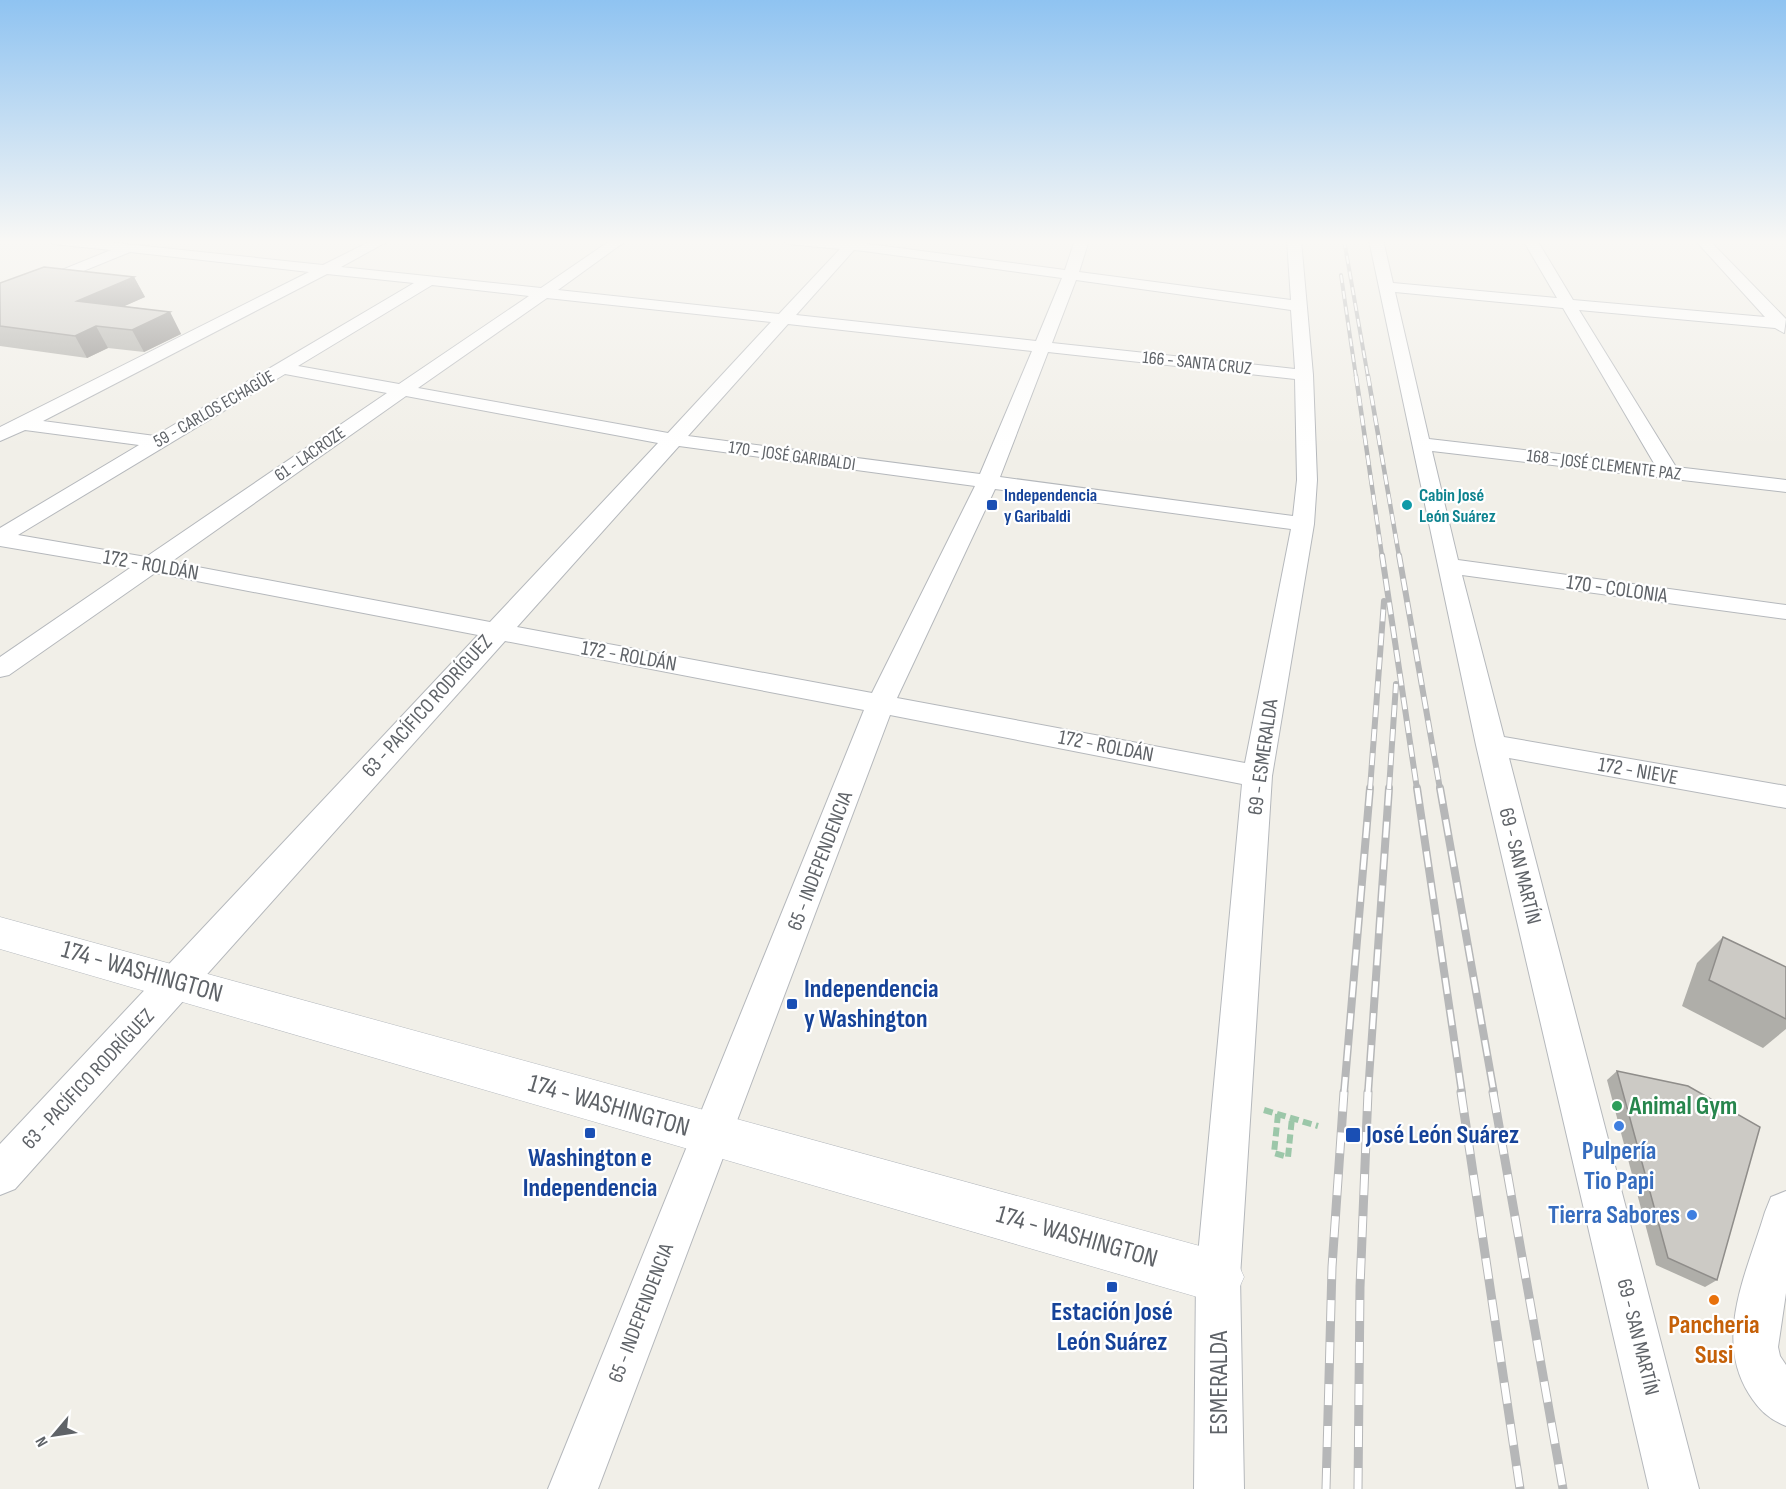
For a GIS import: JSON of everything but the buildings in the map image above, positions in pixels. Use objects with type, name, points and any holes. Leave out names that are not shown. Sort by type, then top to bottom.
[{"type":"street","points":[[0,435],[247,309]]},
{"type":"street","name":"59 - CARLOS ECHAGÜE","points":[[0,538],[382,309]]},
{"type":"street","name":"61 - LACROZE","points":[[0,669],[519,309]]},
{"type":"street","name":"166 - SANTA CRUZ","points":[[688,309],[1304,375]]},
{"type":"street","name":"63 - PACÍFICO RODRÍGUEZ","points":[[0,1174],[790,309]]},
{"type":"street","name":"65 - INDEPENDENCIA","points":[[573,1489],[711,1134],[767,999],[881,702],[988,482],[1058,309]]},
{"type":"street","name":"69 - ESMERALDA","points":[[1218,1277],[1257,776],[1303,524],[1307,480],[1304,375],[1298,309]]},
{"type":"street","name":"69 - SAN MARTÍN","points":[[1391,309],[1490,745],[1632,1307],[1674,1489]]},
{"type":"street","points":[[1571,309],[1669,472]]},
{"type":"street","points":[[1628,309],[1784,326]]},
{"type":"street","points":[[1768,309],[1784,326]]},
{"type":"street","name":"170 - JOSÉ GARIBALDI","points":[[284,369],[400,392],[672,439],[1303,524]]},
{"type":"street","points":[[0,420],[157,442]]},
{"type":"street","name":"168 - JOSÉ CLEMENTE PAZ","points":[[1422,444],[1786,486]]},
{"type":"street","name":"172 - ROLDÁN","points":[[0,538],[881,702],[1257,776]]},
{"type":"street","name":"170 - COLONIA","points":[[1449,566],[1786,612]]},
{"type":"street","name":"172 - NIEVE","points":[[1490,745],[1786,796]]},
{"type":"street","name":"174 - WASHINGTON","points":[[0,933],[177,981],[1218,1277]]},
{"type":"street","points":[[1786,1212],[1755,1333],[1757,1360],[1774,1389],[1786,1401]]},
{"type":"street","name":"ESMERALDA","points":[[1218,1277],[1219,1489]]},
{"type":"path","points":[[1292,1118],[1288,1157],[1274,1153],[1278,1114],[1292,1118],[1318,1126]]},
{"type":"railway","points":[[1346,309],[1356,377]]},
{"type":"railway","points":[[1356,309],[1368,377]]},
{"type":"railway","points":[[1356,376],[1382,556]]},
{"type":"railway","points":[[1368,376],[1399,556]]},
{"type":"railway","points":[[1382,555],[1417,789]]},
{"type":"railway","points":[[1399,555],[1440,789]]},
{"type":"railway","points":[[1370,789],[1384,601]]},
{"type":"railway","points":[[1389,789],[1396,684]]},
{"type":"railway","points":[[1344,1093],[1370,788]]},
{"type":"railway","points":[[1368,1093],[1389,788]]},
{"type":"railway","points":[[1417,788],[1462,1093]]},
{"type":"railway","points":[[1440,788],[1494,1093]]},
{"type":"railway","points":[[1326,1489],[1332,1267],[1344,1092]]},
{"type":"railway","points":[[1358,1489],[1360,1287],[1368,1092]]},
{"type":"railway","points":[[1461,1092],[1520,1489]]},
{"type":"railway","points":[[1493,1092],[1563,1489]]},
{"type":"place","name":"Independencia y Garibaldi","points":[[992,505]]},
{"type":"place","name":"Cabin José León Suárez","points":[[1407,505]]},
{"type":"place","name":"Independencia y Washington","points":[[792,1004]]},
{"type":"place","name":"Animal Gym","points":[[1617,1106]]},
{"type":"place","name":"Pulpería Tio Papi","points":[[1619,1126]]},
{"type":"place","name":"Washington e Independencia","points":[[590,1133]]},
{"type":"place","name":"José León Suárez","points":[[1353,1135]]},
{"type":"place","name":"Tierra Sabores","points":[[1692,1215]]},
{"type":"place","name":"Estación José León Suárez","points":[[1112,1287]]},
{"type":"place","name":"Pancheria Susi","points":[[1714,1300]]}]
